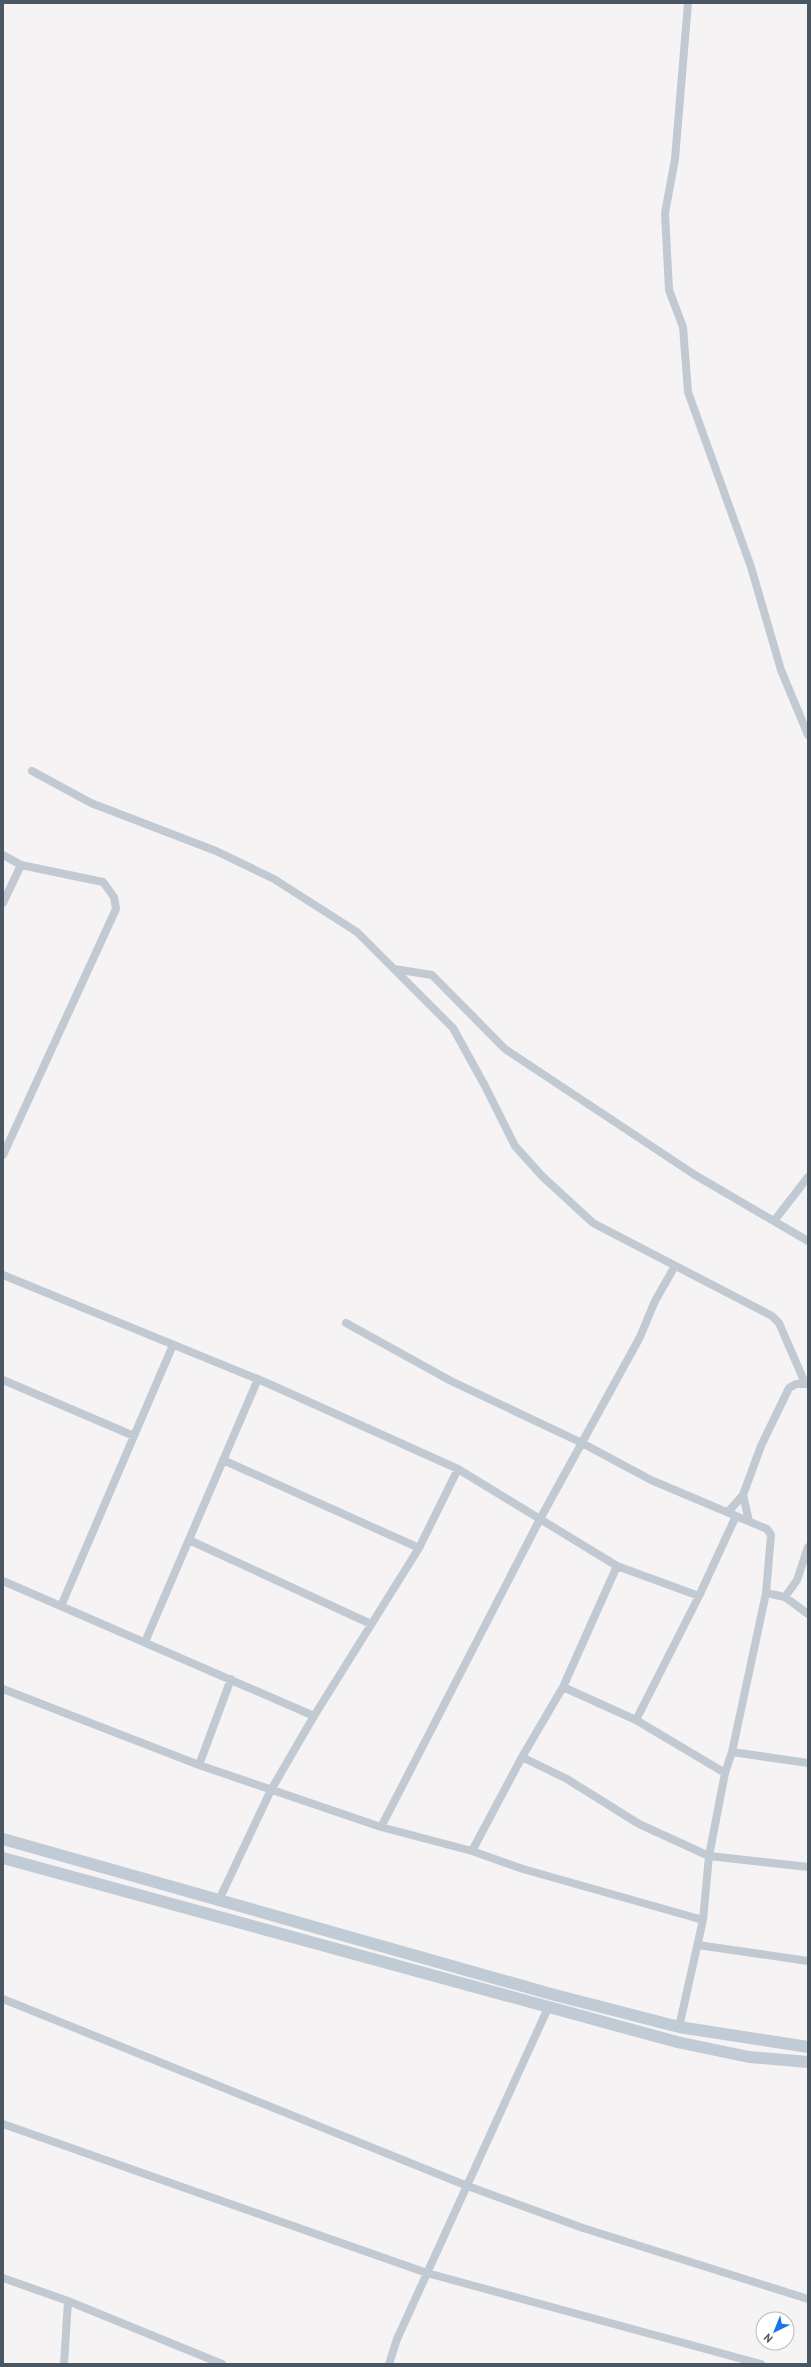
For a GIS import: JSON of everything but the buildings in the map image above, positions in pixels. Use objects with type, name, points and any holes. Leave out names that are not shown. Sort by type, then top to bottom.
[{"type":"main road","points":[[3,1839],[571,1999],[679,2027],[808,2047]]},
{"type":"main road","points":[[3,1858],[684,2044],[749,2057],[808,2062]]},
{"type":"main road","points":[[569,2013],[571,1999]]},
{"type":"street","points":[[688,3],[676,158],[666,213],[669,290],[683,327],[688,392],[751,567],[781,670],[808,735]]},
{"type":"street","points":[[32,771],[91,803],[216,851],[274,879],[357,932],[453,1028],[485,1086],[514,1146],[542,1176],[593,1223],[772,1316],[779,1324],[806,1384],[796,1384],[789,1388],[761,1446],[743,1495],[728,1512]]},
{"type":"street","points":[[3,855],[21,865],[103,882],[114,897],[116,909],[3,1155]]},
{"type":"street","points":[[3,903],[21,865]]},
{"type":"street","points":[[394,969],[432,974],[505,1049],[695,1175],[808,1242]]},
{"type":"street","points":[[774,1221],[808,1177]]},
{"type":"street","points":[[381,1827],[540,1519],[640,1337],[655,1301],[675,1266]]},
{"type":"street","points":[[3,1275],[258,1379],[458,1469],[617,1566],[699,1596]]},
{"type":"street","points":[[346,1323],[451,1381],[582,1443],[651,1480],[767,1529],[771,1535],[766,1593],[732,1752],[725,1773],[709,1856],[703,1920],[679,2027]]},
{"type":"street","points":[[61,1606],[173,1345]]},
{"type":"street","points":[[145,1642],[258,1379]]},
{"type":"street","points":[[3,1380],[134,1436]]},
{"type":"street","points":[[223,1460],[419,1548]]},
{"type":"street","points":[[219,1900],[271,1790],[370,1624],[419,1548],[458,1469]]},
{"type":"street","points":[[743,1495],[749,1522]]},
{"type":"street","points":[[636,1720],[699,1596],[736,1516]]},
{"type":"street","points":[[189,1540],[370,1624]]},
{"type":"street","points":[[785,1597],[797,1580],[808,1547]]},
{"type":"street","points":[[472,1851],[522,1757],[563,1687],[617,1566]]},
{"type":"street","points":[[3,1581],[314,1716]]},
{"type":"street","points":[[766,1593],[785,1597],[808,1614]]},
{"type":"street","points":[[199,1765],[231,1679]]},
{"type":"street","points":[[563,1687],[636,1720],[725,1773]]},
{"type":"street","points":[[3,1689],[84,1722],[199,1765],[381,1827],[472,1851],[523,1869],[703,1920]]},
{"type":"street","points":[[732,1752],[808,1763]]},
{"type":"street","points":[[522,1757],[567,1779],[639,1824],[709,1856],[808,1867]]},
{"type":"street","points":[[698,1945],[808,1961]]},
{"type":"street","points":[[3,1999],[465,2185],[583,2228],[808,2299]]},
{"type":"street","points":[[390,2364],[397,2339],[465,2185],[548,2008]]},
{"type":"street","points":[[3,2124],[427,2273],[761,2364]]},
{"type":"street","points":[[3,2278],[68,2301],[222,2364]]},
{"type":"street","points":[[64,2364],[68,2301]]}]
